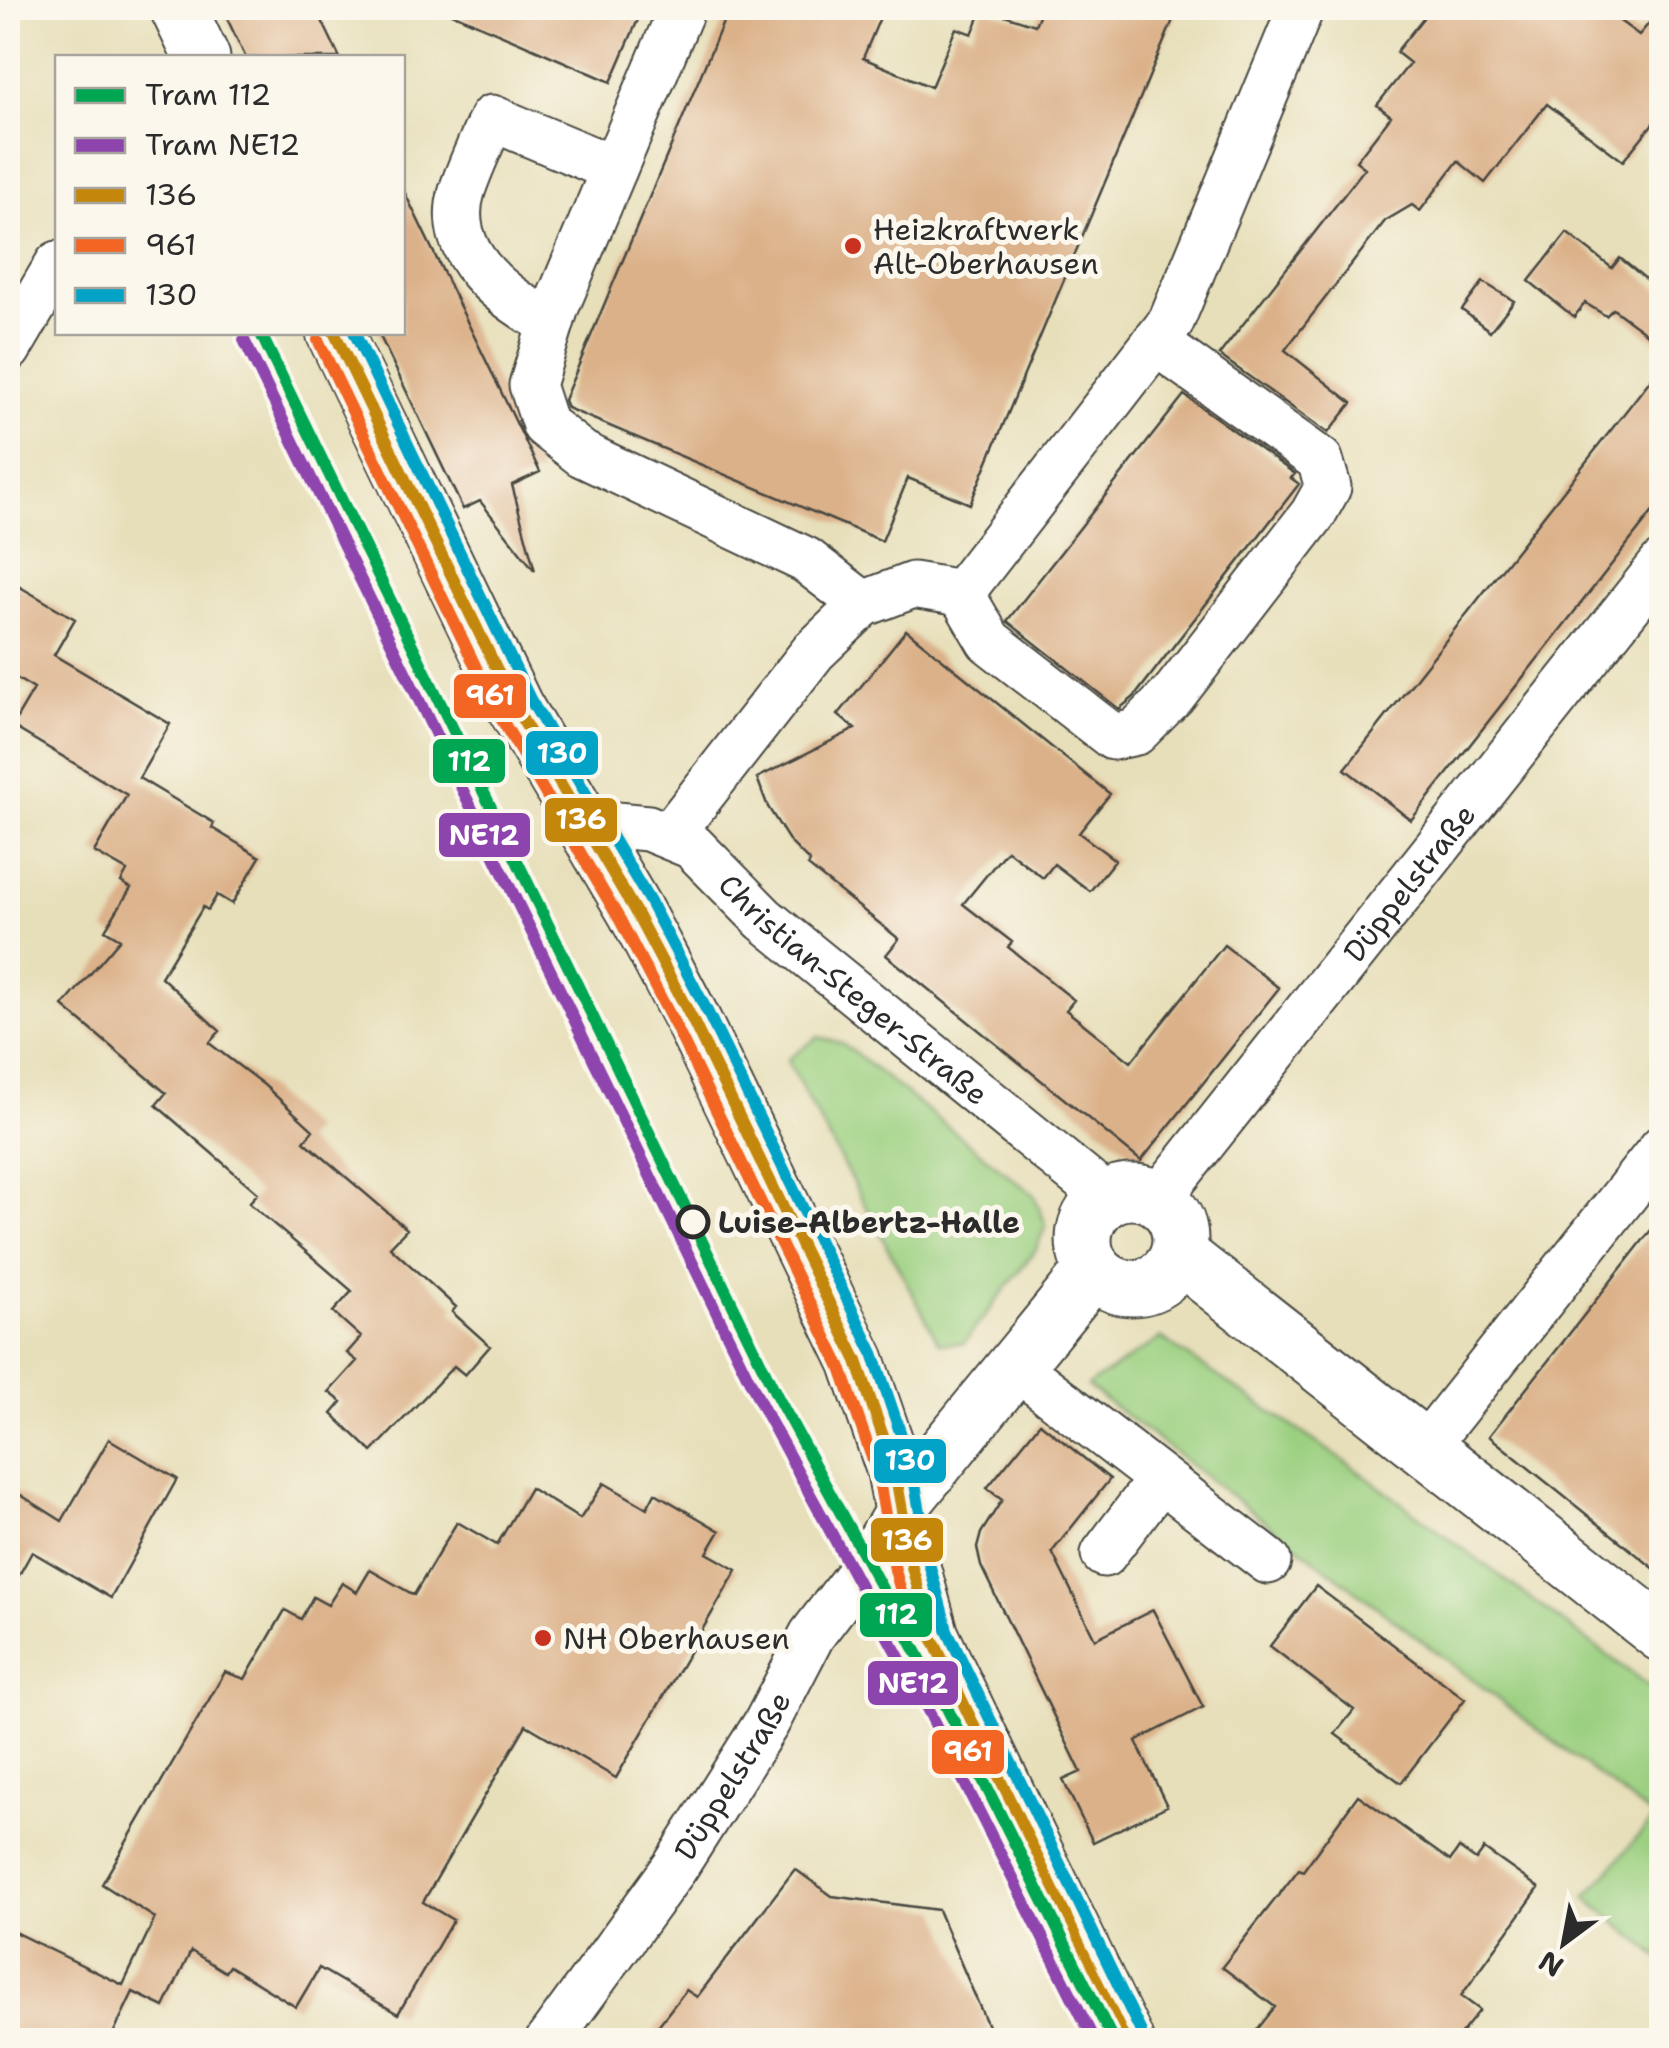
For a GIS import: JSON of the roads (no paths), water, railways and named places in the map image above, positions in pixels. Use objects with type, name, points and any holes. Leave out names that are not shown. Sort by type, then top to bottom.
[{"type":"main road","points":[[178,8],[201,55]]},
{"type":"main road","points":[[335,335],[515,707],[628,828],[692,1019],[857,1360],[887,1442],[921,1608],[932,1636],[1125,2040]]},
{"type":"main road","points":[[1136,1192],[1162,1203],[1178,1226],[1178,1254],[1164,1275],[1143,1286],[1118,1286],[1097,1274],[1086,1255],[1084,1234],[1092,1214],[1108,1198],[1136,1192]]},
{"type":"main road","points":[[1178,1254],[1662,1634]]},
{"type":"main road","name":"Düppelstraße","points":[[902,1504],[1082,1284],[1097,1274]]},
{"type":"street","points":[[682,8],[551,323],[532,385],[546,425],[582,454],[806,560],[864,604]]},
{"type":"street","points":[[961,593],[1170,322],[1301,8]]},
{"type":"street","points":[[551,323],[510,301],[480,272],[461,237],[460,195],[492,118],[614,169]]},
{"type":"street","points":[[8,349],[55,269]]},
{"type":"street","points":[[961,593],[989,641],[1113,736],[1136,732],[1172,695],[1231,620],[1313,514],[1328,487],[1320,460],[1156,342]]},
{"type":"street","name":"Düppelstraße","points":[[1162,1203],[1174,1179],[1662,564]]},
{"type":"street","points":[[628,828],[864,604],[913,585],[961,593]]},
{"type":"street","name":"Christian-Steger-Straße","points":[[628,828],[708,858],[764,919],[1108,1198]]},
{"type":"street","points":[[1425,1447],[1662,1148]]},
{"type":"street","points":[[1015,1366],[1268,1561]]},
{"type":"street","points":[[1104,1554],[1160,1480]]},
{"type":"street","name":"Düppelstraße","points":[[549,2040],[675,1867],[768,1722],[812,1634],[866,1564],[902,1504]]},
{"type":"tram line","name":"112","points":[[261,335],[778,1398],[947,1708],[1113,2040]]},
{"type":"tram line","name":"NE12","points":[[244,340],[762,1406],[931,1716],[1094,2040]]},
{"type":"place","name":"Heizkraftwerk Alt-Oberhausen","points":[[853,246]]},
{"type":"place","name":"Luise-Albertz-Halle","points":[[693,1222]]},
{"type":"place","name":"NH Oberhausen","points":[[543,1638]]}]
